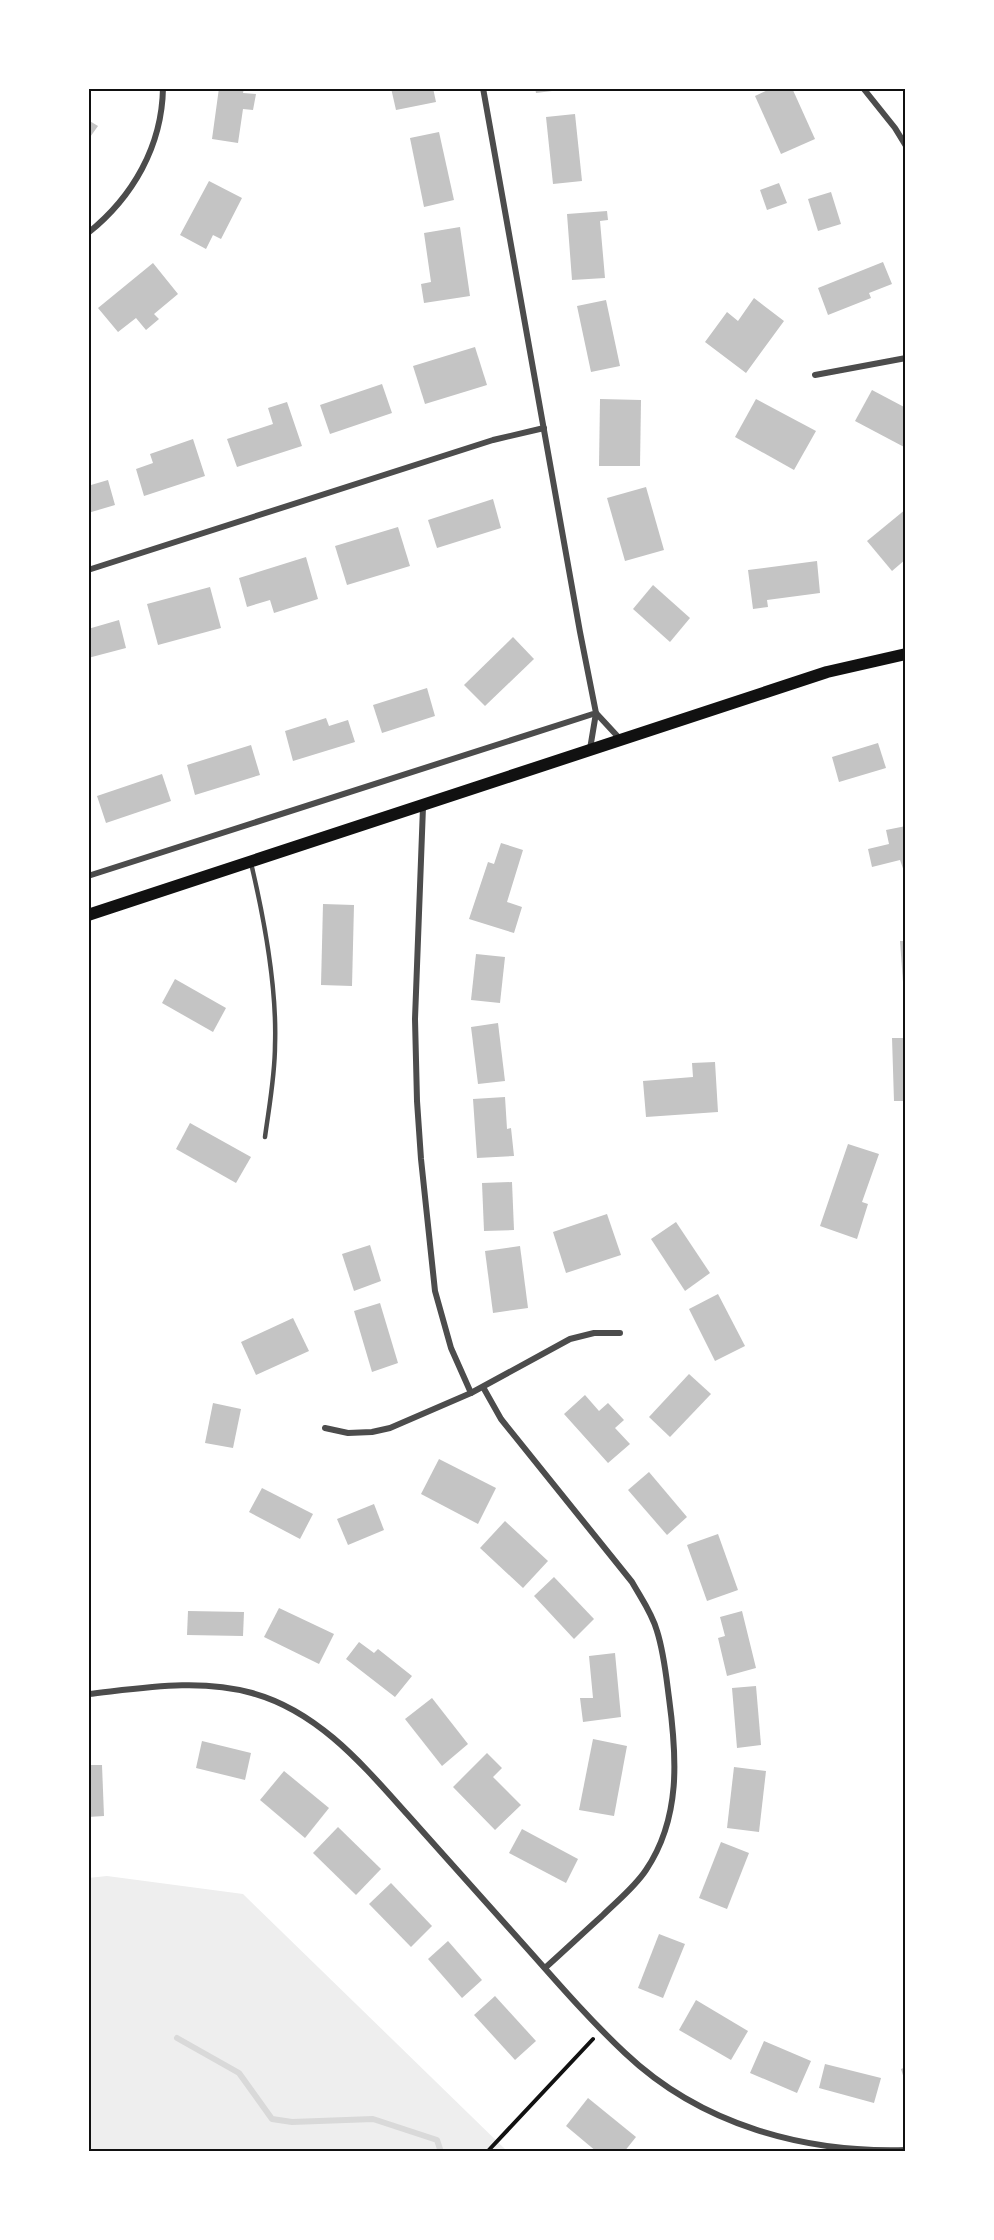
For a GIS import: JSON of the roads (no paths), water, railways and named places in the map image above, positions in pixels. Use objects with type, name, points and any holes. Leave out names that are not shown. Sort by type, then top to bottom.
[{"type":"main road","points":[[88,915],[423,807],[827,672],[906,654]]},
{"type":"street","points":[[88,233],[122,201],[139,177],[151,152],[160,122],[163,88]]},
{"type":"street","points":[[483,88],[596,713],[590,751]]},
{"type":"street","points":[[863,88],[895,128],[906,146]]},
{"type":"street","points":[[815,375],[906,358]]},
{"type":"street","points":[[88,570],[493,440],[544,428]]},
{"type":"street","points":[[596,713],[622,740]]},
{"type":"street","points":[[88,876],[596,713]]},
{"type":"street","points":[[423,807],[415,1020],[421,1159],[435,1291],[451,1348],[471,1393]]},
{"type":"street","points":[[325,1428],[348,1432],[372,1432],[390,1428],[471,1393],[570,1339],[594,1334],[620,1333]]},
{"type":"street","points":[[483,1387],[501,1419],[632,1582],[645,1602],[657,1629],[664,1658],[672,1718],[674,1790],[670,1817],[660,1845],[646,1870],[628,1891],[544,1968]]},
{"type":"street","points":[[88,1694],[178,1684],[217,1686],[252,1692],[281,1703],[308,1718],[333,1738],[372,1776],[544,1968],[627,2055],[664,2085],[702,2108],[744,2126],[787,2139],[830,2148],[871,2151],[906,2150]]},
{"type":"lane","points":[[251,862],[272,981],[275,1024],[275,1047],[265,1137]]},
{"type":"waterway","points":[[177,2038],[239,2073],[272,2119],[292,2122],[373,2119],[437,2140],[441,2152]]}]
